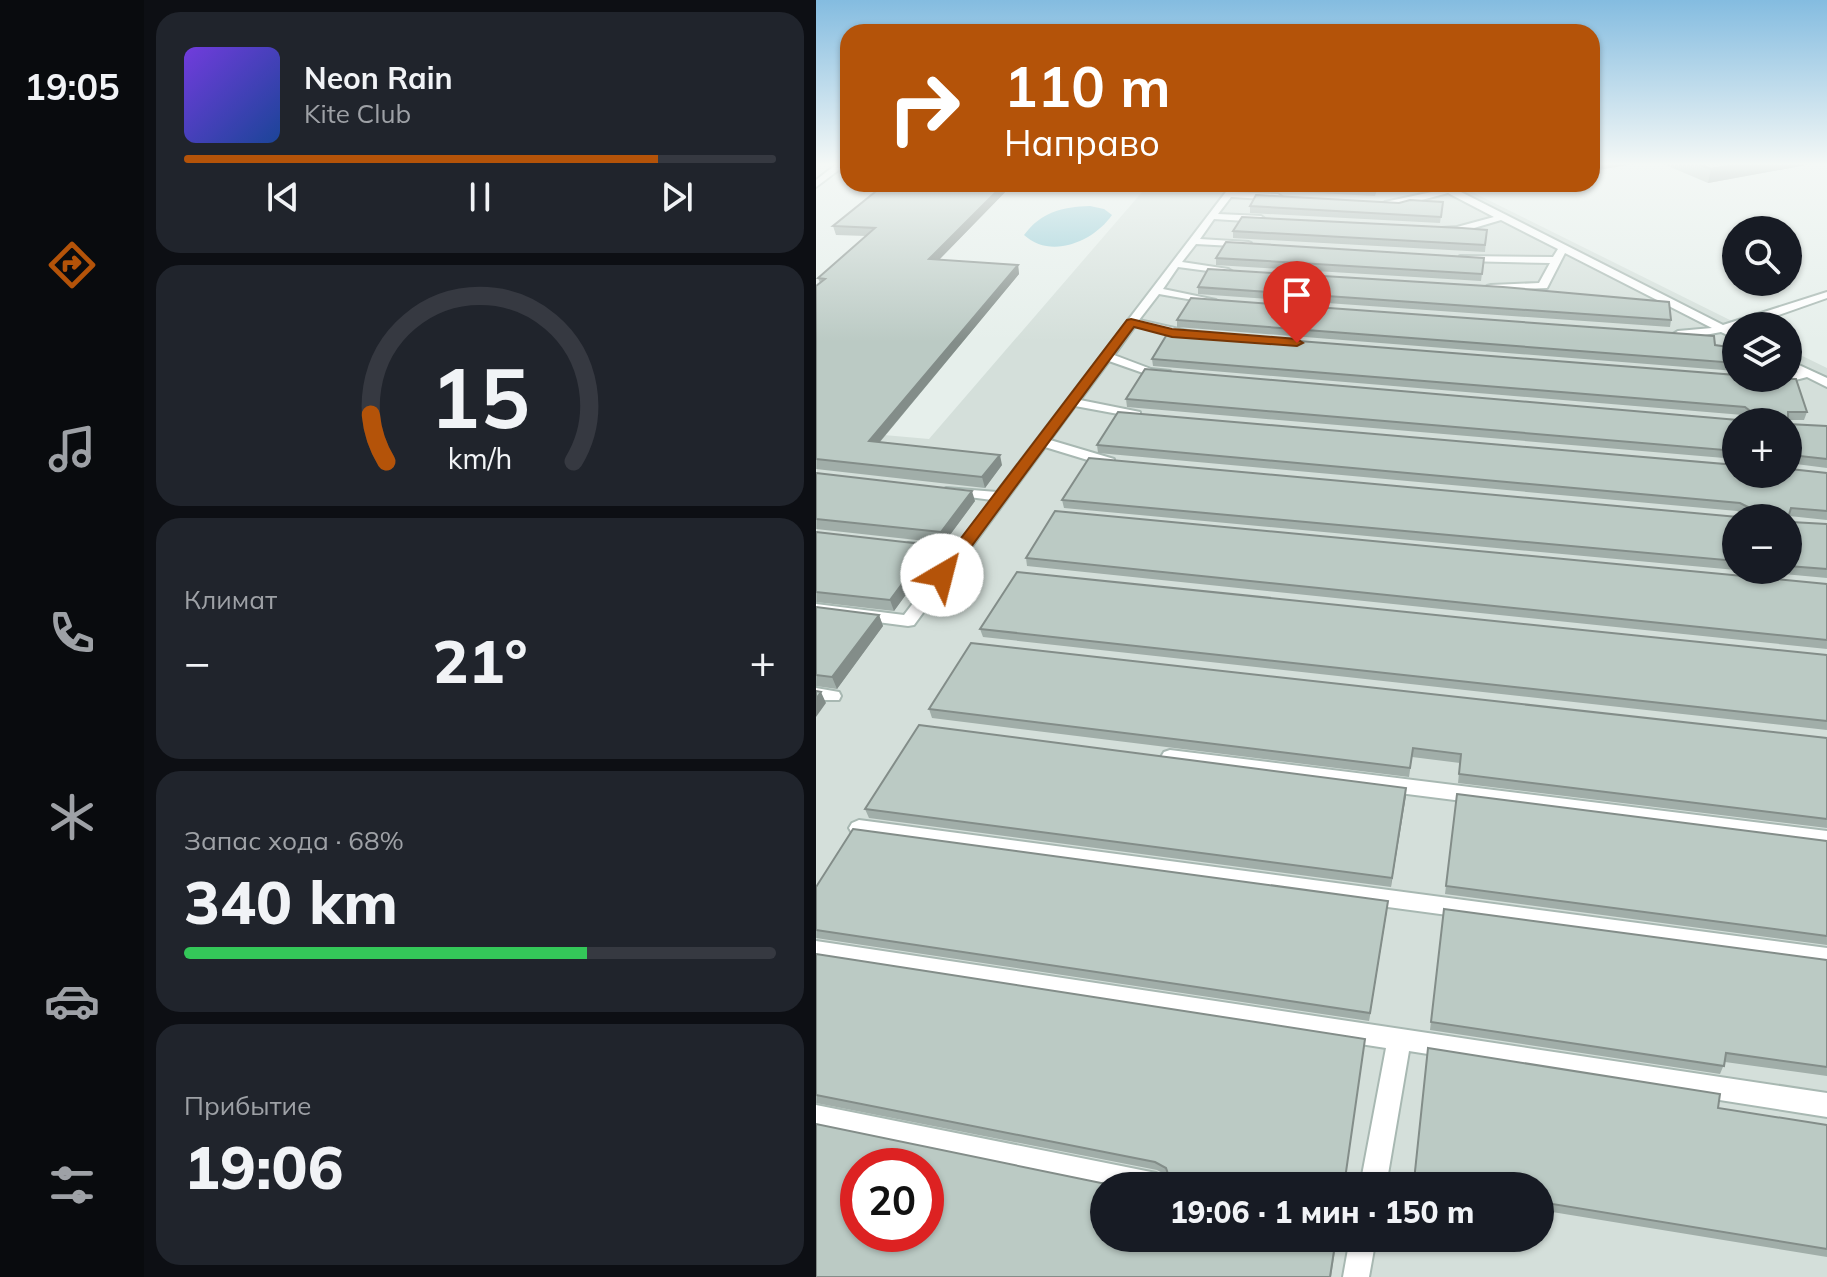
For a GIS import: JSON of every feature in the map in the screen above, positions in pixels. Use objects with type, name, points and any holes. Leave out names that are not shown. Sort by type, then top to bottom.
[{"type":"lane","points":[[816,609],[908,621],[1206,223]]},
{"type":"lane","points":[[1426,229],[1457,230],[1483,223]]},
{"type":"lane","points":[[1514,223],[1721,329]]},
{"type":"lane","points":[[1192,241],[1254,245]]},
{"type":"lane","points":[[1481,287],[1543,286],[1563,248]]},
{"type":"lane","points":[[1454,257],[1557,260]]},
{"type":"lane","points":[[1175,264],[1247,273]]},
{"type":"lane","points":[[1155,290],[1195,300],[1226,303]]},
{"type":"lane","points":[[1662,333],[1693,335],[1721,329],[1827,295]]},
{"type":"lane","points":[[1131,322],[1172,333],[1203,335]]},
{"type":"lane","points":[[1106,356],[1149,372],[1180,375]]},
{"type":"lane","points":[[1802,370],[1827,383]]},
{"type":"lane","points":[[1802,375],[1808,373]]},
{"type":"lane","points":[[1072,402],[1125,414],[1156,417]]},
{"type":"lane","points":[[1042,442],[1098,461],[1129,464]]},
{"type":"lane","points":[[939,490],[1001,497]]},
{"type":"lane","points":[[902,545],[959,552]]},
{"type":"lane","points":[[1151,755],[1827,839]]},
{"type":"lane","points":[[859,828],[1827,957]]},
{"type":"lane","points":[[816,950],[1827,1105]]},
{"type":"lane","points":[[1376,1172],[1399,1041]]},
{"type":"lane","points":[[816,1117],[1090,1173]]},
{"type":"lane","points":[[1356,1277],[1360,1252]]},
{"type":"shaded area","points":[[1116,223],[1534,223],[1722,316],[1722,392],[1802,392],[1802,356],[1827,368],[1827,1277],[816,1277],[816,429],[929,439]]},
{"type":"water","points":[[1036,223],[1105,223],[1083,239],[1059,247],[1035,242],[1024,235]]},
{"type":"building","points":[[837,223],[965,223],[929,259],[1018,265],[869,441],[1000,455],[982,477],[816,459],[816,286],[825,279],[818,278],[875,228],[833,226]]},
{"type":"building","points":[[1238,223],[1354,223],[1487,230],[1485,245],[1233,231]]},
{"type":"building","points":[[1226,242],[1484,258],[1482,274],[1216,258]]},
{"type":"building","points":[[1208,269],[1503,287],[1669,302],[1671,320],[1198,287]]},
{"type":"building","points":[[1191,298],[1714,336],[1715,345],[1722,346],[1722,362],[1177,320]]},
{"type":"building","points":[[1169,331],[1722,374],[1722,392],[1800,392],[1807,412],[1802,412],[1802,408],[1746,408],[1152,359]]},
{"type":"building","points":[[1145,369],[1722,419],[1722,450],[1126,399]]},
{"type":"building","points":[[1118,412],[1722,464],[1722,488],[1802,488],[1802,470],[1827,473],[1827,511],[1802,509],[1802,504],[1742,504],[1097,445]]},
{"type":"building","points":[[1802,425],[1827,426],[1827,459],[1802,456]]},
{"type":"building","points":[[1089,458],[1722,516],[1722,560],[1062,500]]},
{"type":"building","points":[[816,473],[972,491],[941,532],[816,519]]},
{"type":"building","points":[[1055,511],[1722,574],[1722,584],[1827,584],[1827,640],[1026,558]]},
{"type":"building","points":[[1802,523],[1827,524],[1827,569],[1802,567]]},
{"type":"building","points":[[816,532],[931,545],[890,600],[816,592]]},
{"type":"building","points":[[1017,572],[1827,655],[1827,721],[980,629]]},
{"type":"building","points":[[816,607],[879,615],[832,677],[816,675]]},
{"type":"building","points":[[971,643],[1827,738],[1827,819],[1459,774],[1461,754],[1413,748],[1410,768],[929,709]]},
{"type":"building","points":[[919,725],[1406,788],[1392,878],[865,809]]},
{"type":"building","points":[[1457,794],[1827,841],[1827,936],[1446,886]]},
{"type":"building","points":[[853,829],[1388,901],[1370,1013],[816,930],[816,887]]},
{"type":"building","points":[[1444,909],[1827,960],[1827,1067],[1726,1053],[1724,1066],[1431,1022]]},
{"type":"building","points":[[816,954],[1365,1039],[1346,1172],[1167,1172],[1155,1162],[816,1095]]},
{"type":"building","points":[[1428,1048],[1720,1094],[1718,1108],[1827,1125],[1827,1249],[1554,1204],[1554,1172],[1415,1172]]},
{"type":"building","points":[[816,1124],[932,1148],[840,1148],[840,1252],[944,1252],[944,1150],[1090,1181],[1090,1252],[1334,1252],[1330,1277],[816,1277]]},
{"type":"route","points":[[942,575],[1131,322],[1172,333],[1297,343]]}]
